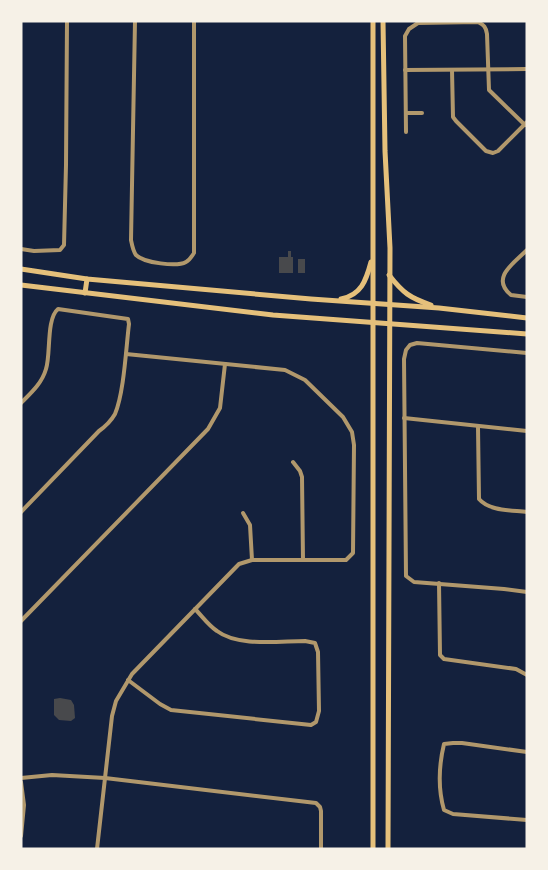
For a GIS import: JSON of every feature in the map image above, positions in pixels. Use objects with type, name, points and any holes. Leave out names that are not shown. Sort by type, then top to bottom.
[{"type":"main road","points":[[385,21],[390,275],[388,849]]},
{"type":"main road","points":[[372,22],[373,849]]},
{"type":"main road","points":[[334,301],[350,297],[362,288],[373,255]]},
{"type":"main road","points":[[21,269],[87,279],[334,301],[439,308],[527,318]]},
{"type":"main road","points":[[390,275],[400,290],[413,300],[439,308]]},
{"type":"main road","points":[[85,293],[87,279]]},
{"type":"main road","points":[[21,285],[273,315],[389,322],[527,334]]},
{"type":"street","points":[[21,249],[60,250],[66,238],[67,21]]},
{"type":"street","points":[[135,21],[131,240],[135,253],[146,261],[171,264],[185,263],[194,253],[194,21]]},
{"type":"street","points":[[406,132],[405,36],[413,25],[418,23],[478,22],[486,28],[489,90],[526,123],[498,152],[493,154],[486,151],[453,117],[452,70]]},
{"type":"street","points":[[405,70],[527,69]]},
{"type":"street","points":[[406,113],[422,113]]},
{"type":"street","points":[[527,250],[504,273],[502,279],[503,286],[511,295],[527,297]]},
{"type":"street","points":[[21,403],[38,386],[44,375],[48,363],[52,316],[58,309],[128,319],[126,354],[120,395],[114,414],[109,423],[21,512]]},
{"type":"street","points":[[527,353],[418,343],[410,344],[404,359],[406,576],[414,582],[527,592]]},
{"type":"street","points":[[97,849],[112,716],[116,701],[128,680],[141,663],[239,564],[252,560],[346,560],[353,553],[354,444],[352,432],[343,418],[305,380],[286,370],[126,354]]},
{"type":"street","points":[[21,621],[208,429],[220,408],[225,364]]},
{"type":"street","points":[[404,418],[527,431]]},
{"type":"street","points":[[478,427],[479,498],[484,504],[494,508],[527,512]]},
{"type":"street","points":[[293,462],[302,477],[304,560]]},
{"type":"street","points":[[243,513],[250,525],[252,560]]},
{"type":"street","points":[[439,584],[440,655],[444,659],[516,669],[526,674]]},
{"type":"street","points":[[128,680],[171,710],[311,725],[316,722],[319,711],[318,652],[315,643],[305,641],[242,641],[229,638],[217,632],[195,609]]},
{"type":"street","points":[[527,752],[452,742],[444,744],[441,757],[440,796],[444,810],[454,814],[527,820]]},
{"type":"street","points":[[21,836],[24,805],[21,780],[52,775],[105,778],[316,804],[320,807],[321,811],[321,849]]},
{"type":"building","points":[[288,251],[291,251],[291,257],[293,257],[293,273],[279,273],[279,257],[288,257]]},
{"type":"building","points":[[298,259],[305,259],[305,273],[298,273]]},
{"type":"building","points":[[54,699],[71,700],[74,705],[75,718],[71,721],[59,720],[54,715]]}]
